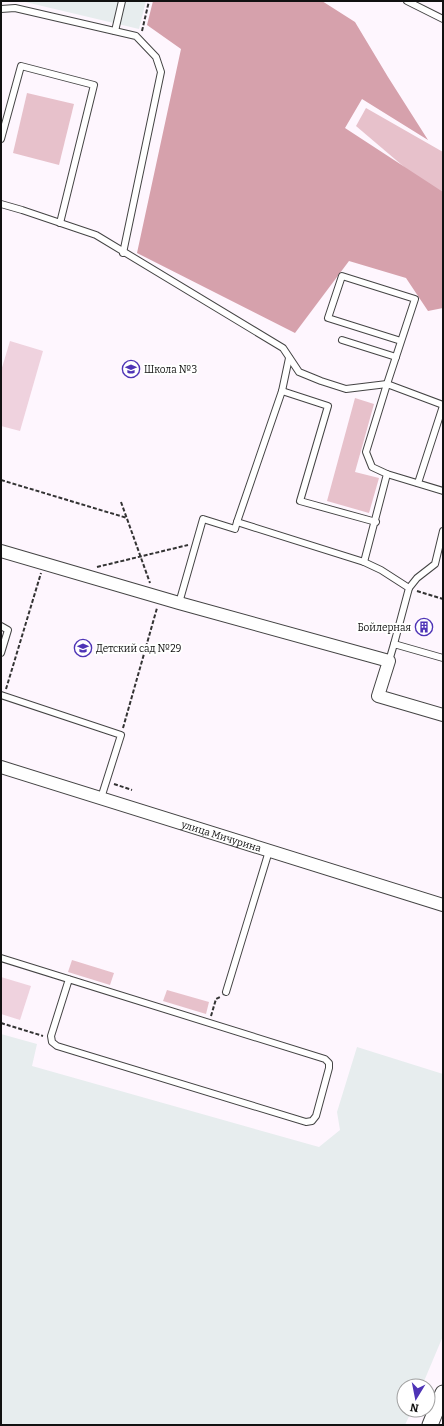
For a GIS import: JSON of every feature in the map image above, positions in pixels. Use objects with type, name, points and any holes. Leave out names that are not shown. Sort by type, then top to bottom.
[{"type":"street","points":[[1,551],[178,603],[389,660],[378,696],[443,715]]},
{"type":"street","name":"улица Мичурина","points":[[1,767],[443,905]]},
{"type":"street","points":[[430,1425],[443,1393]]},
{"type":"lane","points":[[115,31],[122,1]]},
{"type":"lane","points":[[407,1],[443,19]]},
{"type":"lane","points":[[1,9],[15,8],[136,36],[156,57],[160,72],[124,253]]},
{"type":"lane","points":[[1,139],[21,66],[94,84],[60,223]]},
{"type":"lane","points":[[1,204],[96,235],[283,348],[299,372],[346,389],[387,384],[443,405],[418,483]]},
{"type":"lane","points":[[402,341],[328,318],[342,276],[416,299],[366,452],[372,467],[387,474],[443,491]]},
{"type":"lane","points":[[342,340],[396,357]]},
{"type":"lane","points":[[178,603],[203,519],[235,530],[282,391],[289,358]]},
{"type":"lane","points":[[282,391],[328,406],[300,501],[376,522]]},
{"type":"lane","points":[[364,562],[376,522],[387,474]]},
{"type":"lane","points":[[237,522],[364,562],[381,570],[409,588]]},
{"type":"lane","points":[[389,660],[409,588],[417,578],[435,564],[443,531]]},
{"type":"lane","points":[[1,626],[8,630],[1,653]]},
{"type":"lane","points":[[394,644],[443,658]]},
{"type":"lane","points":[[2,696],[121,735],[101,798]]},
{"type":"lane","points":[[226,992],[269,851]]},
{"type":"lane","points":[[1,958],[69,979],[325,1059],[329,1063],[329,1068],[316,1116],[312,1120],[306,1122],[57,1046],[52,1042],[51,1036],[69,979]]},
{"type":"path","points":[[140,40],[149,1]]},
{"type":"path","points":[[1,480],[127,518]]},
{"type":"path","points":[[121,502],[152,589]]},
{"type":"path","points":[[91,568],[196,544]]},
{"type":"path","points":[[2,696],[43,564]]},
{"type":"path","points":[[409,588],[443,599]]},
{"type":"path","points":[[121,735],[157,608]]},
{"type":"path","points":[[106,781],[132,790]]},
{"type":"path","points":[[214,1006],[216,999]]},
{"type":"path","points":[[1,1023],[52,1038]]},
{"type":"shaded area","points":[[21,1],[146,1],[139,29]]},
{"type":"shaded area","points":[[153,1],[322,1],[355,22],[428,140],[362,99],[345,128],[443,192],[443,308],[428,311],[406,278],[349,261],[295,333],[137,253],[181,49],[147,25]]},
{"type":"shaded area","points":[[27,93],[74,104],[59,165],[13,153]]},
{"type":"shaded area","points":[[366,108],[443,152],[443,200],[356,126]]},
{"type":"shaded area","points":[[10,341],[43,351],[20,431],[1,426],[1,371]]},
{"type":"shaded area","points":[[355,398],[374,404],[355,472],[379,478],[369,513],[327,501]]},
{"type":"shaded area","points":[[72,960],[114,973],[110,985],[68,972]]},
{"type":"shaded area","points":[[1,977],[31,986],[20,1020],[1,1014]]},
{"type":"shaded area","points":[[167,990],[209,1002],[206,1014],[163,1001]]},
{"type":"shaded area","points":[[1,1034],[37,1044],[32,1066],[319,1147],[340,1130],[337,1112],[357,1047],[443,1074],[443,1336],[425,1378],[396,1378],[396,1418],[408,1418],[405,1425],[1,1425]]},
{"type":"place","name":"Школа №3","points":[[131,369]]},
{"type":"place","name":"Бойлерная","points":[[424,627]]},
{"type":"place","name":"Детский сад №29","points":[[83,648]]}]
